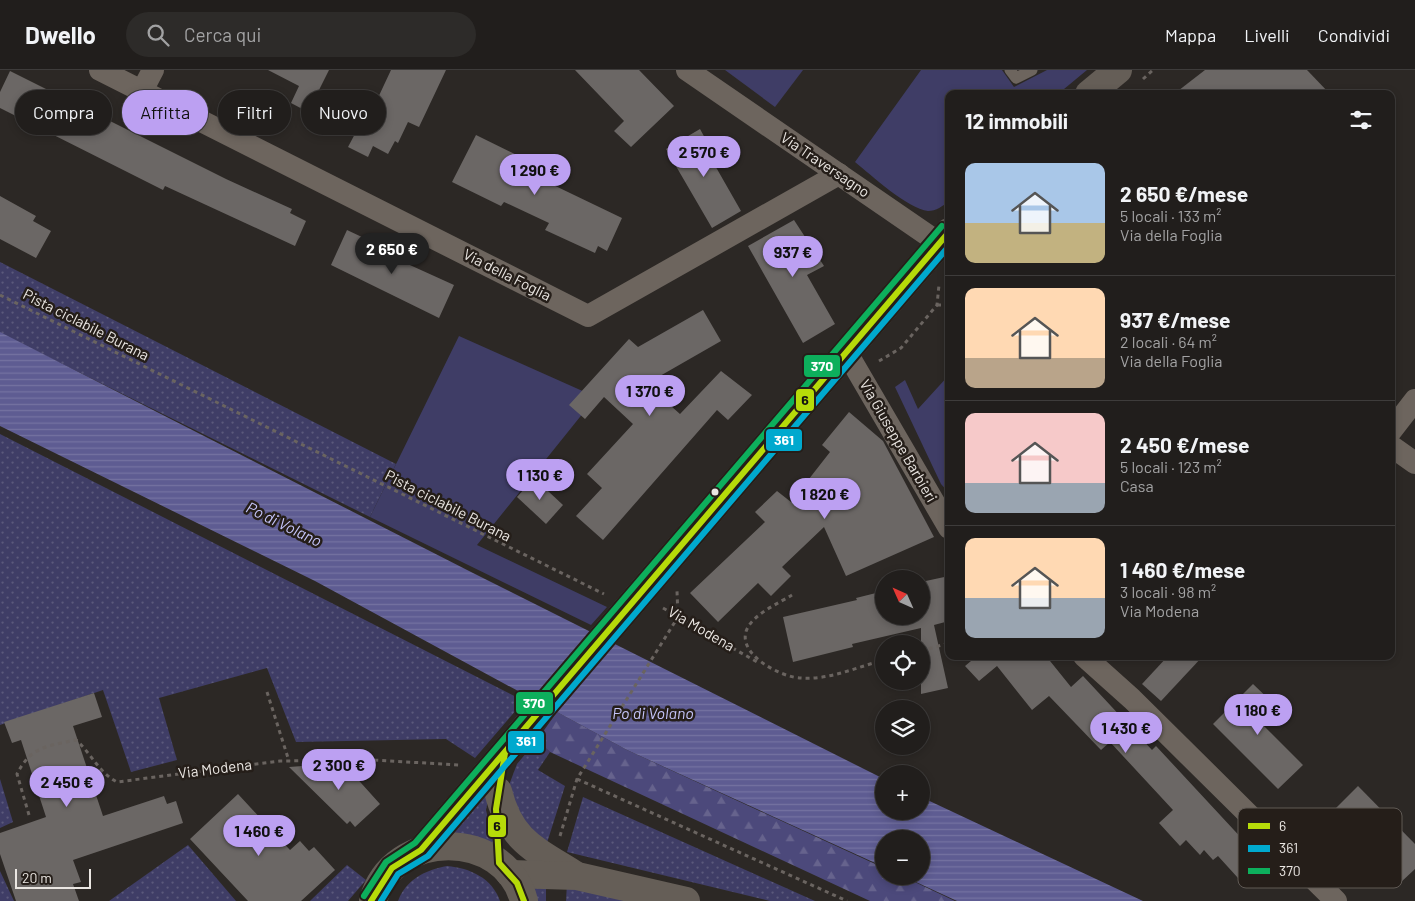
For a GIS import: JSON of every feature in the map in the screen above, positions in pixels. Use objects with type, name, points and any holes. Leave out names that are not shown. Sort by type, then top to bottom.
[{"type":"main road","points":[[1093,90],[1118,70]]},
{"type":"main road","points":[[422,850],[492,782],[504,753],[944,238]]},
{"type":"main road","points":[[492,782],[505,868],[524,901]]},
{"type":"main road","points":[[492,782],[508,820],[517,835],[533,849],[577,876]]},
{"type":"main road","points":[[373,900],[392,868],[407,857],[422,850],[444,845],[475,849],[505,868],[577,876],[686,901]]},
{"type":"street","name":"Via della Foglia","points":[[100,70],[140,90]]},
{"type":"street","points":[[143,90],[153,70]]},
{"type":"street","name":"Via Traversagno","points":[[687,70],[839,174],[944,238]]},
{"type":"street","name":"Via della Foglia","points":[[208,124],[588,316],[839,174]]},
{"type":"street","name":"Via Giuseppe Barbieri","points":[[847,353],[945,519]]},
{"type":"street","points":[[1395,426],[1415,400]]},
{"type":"street","points":[[1395,449],[1415,463]]},
{"type":"street","points":[[1088,660],[1132,699],[1242,808]]},
{"type":"street","points":[[1323,888],[1336,901]]},
{"type":"lane","points":[[1010,70],[1016,78],[1032,70]]},
{"type":"path","name":"Pista ciclabile Burana","points":[[0,294],[565,577],[607,596]]},
{"type":"path","points":[[937,305],[945,305]]},
{"type":"path","points":[[792,595],[760,616],[748,627],[746,640],[761,664],[800,679],[835,674],[875,663]]},
{"type":"path","name":"Via Modena","points":[[636,600],[761,664]]},
{"type":"path","points":[[671,630],[578,779],[847,901]]},
{"type":"path","points":[[930,648],[945,644]]},
{"type":"path","points":[[267,692],[289,761]]},
{"type":"path","name":"Via Modena","points":[[30,815],[17,774],[23,761],[34,751],[76,740],[87,750],[105,776],[118,782],[289,761],[372,760],[448,763],[472,767],[492,782]]},
{"type":"shaded area","points":[[725,70],[803,70],[775,107]]},
{"type":"shaded area","points":[[921,70],[1002,70],[1014,87],[1047,70],[1087,70],[1063,90],[945,90],[945,204],[937,209],[928,211],[910,204],[880,183],[855,162]]},
{"type":"shaded area","points":[[0,262],[396,464],[370,517],[0,333]]},
{"type":"shaded area","points":[[459,336],[596,397],[477,545],[607,607],[591,625],[370,517]]},
{"type":"shaded area","points":[[945,379],[945,488],[941,484],[895,387],[905,380],[918,409]]},
{"type":"shaded area","points":[[0,434],[524,701],[475,758],[446,739],[296,742],[267,668],[159,698],[177,760],[131,772],[103,690],[0,725]]},
{"type":"shaded area","points":[[537,740],[550,752],[538,770],[565,786],[546,846],[517,823],[509,785],[517,764]]},
{"type":"shaded area","points":[[493,774],[486,810],[495,848],[443,835]]},
{"type":"shaded area","points":[[0,779],[13,822],[0,828]]},
{"type":"shaded area","points":[[583,797],[815,901],[770,901],[567,852]]},
{"type":"shaded area","points":[[188,845],[236,901],[109,901]]},
{"type":"shaded area","points":[[347,865],[366,880],[348,901],[310,901]]},
{"type":"shaded area","points":[[447,866],[464,869],[486,880],[492,886],[500,901],[398,901],[411,881],[424,873]]},
{"type":"shaded area","points":[[0,871],[14,901],[0,901]]},
{"type":"shaded area","points":[[521,875],[546,880],[546,901],[530,901]]},
{"type":"shaded area","points":[[567,883],[646,901],[566,901]]},
{"type":"green space","points":[[557,712],[627,750],[875,864],[875,885],[921,885],[955,901],[870,901],[550,752],[537,740]]},
{"type":"water","name":"Po di Volano","points":[[0,332],[473,573],[875,774],[875,820],[930,820],[930,801],[1143,901],[957,901],[922,885],[930,885],[930,830],[875,830],[875,863],[627,750],[315,581],[0,426]]},
{"type":"building","points":[[268,70],[329,70],[319,90],[301,90],[301,108],[291,103],[299,86]]},
{"type":"building","points":[[391,70],[446,70],[419,127],[408,122],[398,143],[395,141],[388,154],[373,146],[368,157],[348,147],[354,135],[386,135],[386,90],[382,90]]},
{"type":"building","points":[[575,70],[639,70],[674,106],[631,147],[614,131],[624,121]]},
{"type":"building","points":[[1205,70],[1307,70],[1326,90],[1179,90]]},
{"type":"building","points":[[10,71],[48,90],[15,90],[15,116],[0,108],[0,92]]},
{"type":"building","points":[[112,122],[122,127],[122,135],[138,135],[226,179],[292,209],[290,213],[306,221],[295,246],[165,186],[163,190],[54,135],[112,135]]},
{"type":"building","points":[[700,129],[717,160],[713,162],[741,211],[712,228],[666,149]]},
{"type":"building","points":[[476,135],[525,159],[520,169],[622,218],[607,251],[598,246],[595,253],[545,230],[549,223],[504,202],[501,206],[452,182]]},
{"type":"building","points":[[0,196],[36,216],[33,221],[51,231],[36,258],[0,239]]},
{"type":"building","points":[[794,220],[824,266],[807,275],[835,324],[803,343],[748,246]]},
{"type":"building","points":[[347,230],[381,246],[379,251],[454,285],[439,318],[331,265]]},
{"type":"building","points":[[703,310],[721,341],[646,384],[680,414],[721,371],[752,395],[728,420],[717,410],[603,540],[576,516],[602,488],[587,474],[633,424],[604,397],[585,419],[569,405],[629,339],[638,347]]},
{"type":"building","points":[[849,412],[883,441],[934,537],[846,576],[824,527],[782,567],[791,576],[771,596],[758,583],[718,622],[690,593],[765,522],[755,512],[777,491],[791,502],[830,452],[822,445]]},
{"type":"building","points":[[534,478],[563,505],[546,524],[517,497]]},
{"type":"building","points":[[945,577],[945,622],[934,625],[948,688],[921,694],[921,690],[930,690],[930,635],[921,635],[921,628],[891,635],[875,635],[875,639],[852,644],[853,647],[793,662],[783,617],[857,600],[856,598],[875,593],[875,625],[930,625],[930,580]]},
{"type":"building","points":[[972,660],[1049,660],[1071,687],[1083,676],[1152,750],[1156,746],[1238,834],[1238,878],[1218,856],[1213,860],[1204,850],[1200,855],[1186,840],[1180,846],[1159,823],[1173,810],[1110,742],[1101,750],[1049,696],[1032,710],[997,666],[979,681],[965,666]]},
{"type":"building","points":[[1164,660],[1199,660],[1161,701],[1142,684]]},
{"type":"building","points":[[1253,684],[1278,708],[1262,724],[1303,765],[1278,789],[1213,724]]},
{"type":"building","points":[[94,693],[102,717],[73,726],[103,816],[164,796],[167,804],[176,801],[183,823],[73,860],[81,882],[73,884],[79,901],[16,901],[0,854],[0,833],[46,817],[21,740],[12,743],[4,722]]},
{"type":"building","points":[[343,763],[380,804],[355,827],[350,821],[347,824],[289,767]]},
{"type":"building","points":[[1358,786],[1380,808],[1336,808]]},
{"type":"building","points":[[238,794],[290,850],[300,841],[309,851],[314,847],[335,870],[301,901],[248,901],[190,839]]},
{"type":"building","points":[[1402,831],[1415,844],[1415,869],[1402,881]]},
{"type":"transit line","name":"370","points":[[364,896],[386,862],[415,843],[942,226]]},
{"type":"transit line","name":"6","points":[[371,901],[392,868],[421,850],[945,237]]},
{"type":"transit line","name":"361","points":[[381,901],[398,874],[428,856],[945,251]]},
{"type":"transit line","name":"6","points":[[511,746],[505,753],[496,809],[499,863],[517,883],[524,901]]}]
